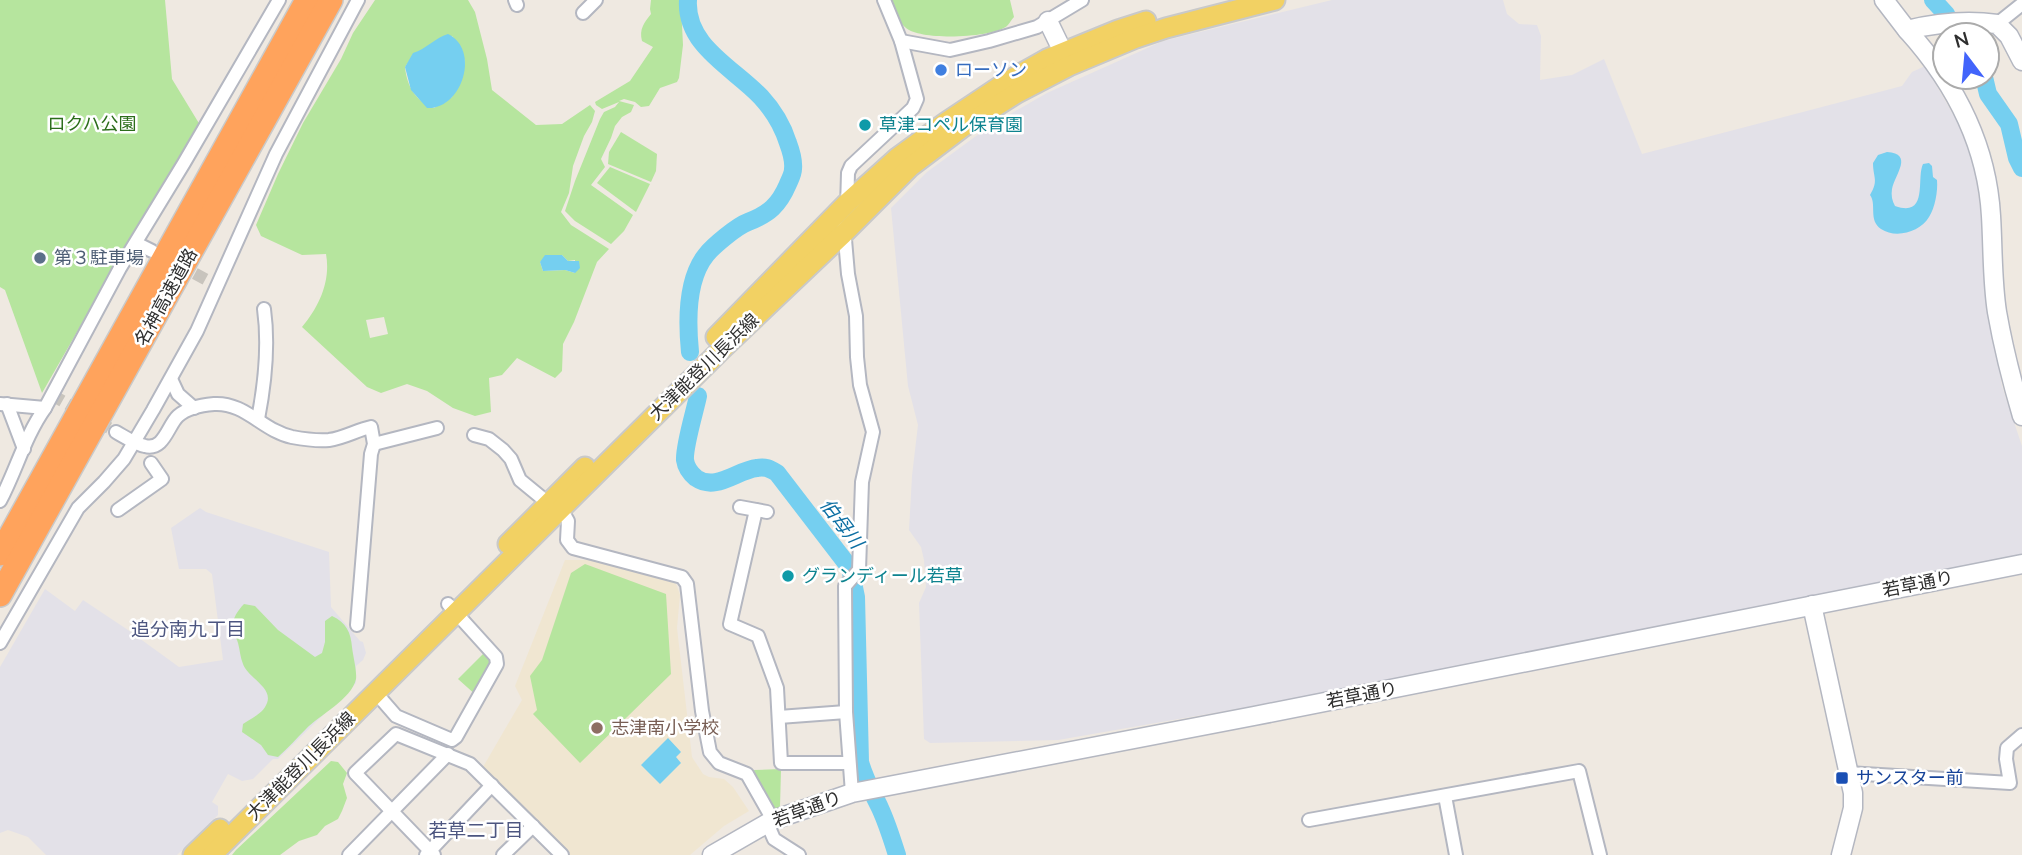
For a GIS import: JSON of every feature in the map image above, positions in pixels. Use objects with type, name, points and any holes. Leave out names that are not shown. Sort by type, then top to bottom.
[{"type":"highway","name":"名神高速道路","points":[[0,554],[307,0]]},
{"type":"highway","name":"名神高速道路","points":[[0,595],[331,0]]},
{"type":"main road","name":"大津能登川長浜線","points":[[193,855],[452,609],[720,333],[897,158],[1008,81],[1063,52],[1144,22],[1224,0]]},
{"type":"main road","name":"大津能登川長浜線","points":[[554,506],[843,234],[910,167],[963,127],[1017,93],[1069,66],[1136,38],[1275,0]]},
{"type":"main road","name":"大津能登川長浜線","points":[[212,855],[376,693],[452,609]]},
{"type":"street","points":[[0,501],[34,423],[45,408],[112,281],[279,0]]},
{"type":"street","points":[[0,643],[78,508],[113,472],[134,441],[197,331],[212,283],[276,154],[358,0]]},
{"type":"street","points":[[583,13],[596,0]]},
{"type":"street","points":[[864,791],[849,763],[845,586],[859,570],[862,482],[873,432],[860,385],[856,316],[843,234],[848,204],[848,173],[851,166],[913,108],[917,99],[901,41],[884,0]]},
{"type":"street","points":[[901,41],[950,50],[1037,27],[1082,0]]},
{"type":"street","points":[[1884,0],[1947,82],[1976,139],[1986,176],[1991,214],[1997,311],[2022,415]]},
{"type":"street","points":[[2001,21],[2022,4]]},
{"type":"street","points":[[1048,21],[1063,52]]},
{"type":"street","points":[[1907,30],[1931,26]]},
{"type":"street","points":[[2001,28],[2009,36],[2022,61]]},
{"type":"street","points":[[136,243],[152,250]]},
{"type":"street","points":[[258,419],[268,334],[264,309]]},
{"type":"street","points":[[170,379],[178,394],[194,408]]},
{"type":"street","points":[[3,404],[45,408]]},
{"type":"street","points":[[3,404],[24,449]]},
{"type":"street","points":[[116,432],[145,446],[156,446],[176,418],[194,408],[214,404],[228,404],[292,437],[330,440],[371,427],[374,444],[357,625]]},
{"type":"street","points":[[374,444],[437,428]]},
{"type":"street","points":[[474,435],[489,439],[503,450],[511,459],[520,480],[554,506],[568,521],[568,540],[573,548],[682,577],[687,584],[702,711],[710,752],[719,763],[747,774],[770,821],[774,839],[799,855]]},
{"type":"street","points":[[118,510],[163,479],[151,463]]},
{"type":"street","points":[[740,507],[762,511],[730,624],[758,636],[776,688],[782,765],[849,763]]},
{"type":"street","name":"若草通り","points":[[712,855],[770,821],[864,791],[2022,564]]},
{"type":"street","points":[[1812,604],[1853,793],[1853,808],[1840,855]]},
{"type":"street","points":[[376,693],[396,716],[453,740],[456,737],[497,664],[496,657],[452,609]]},
{"type":"street","points":[[779,716],[846,712]]},
{"type":"street","points":[[492,785],[430,854],[355,773],[397,734],[448,754],[470,764],[492,785],[562,855]]},
{"type":"street","points":[[1848,773],[2010,783],[2007,748],[2022,735]]},
{"type":"street","points":[[349,855],[448,754]]},
{"type":"street","points":[[1308,820],[1579,771],[1600,855]]},
{"type":"street","points":[[1445,796],[1456,855]]},
{"type":"street","points":[[503,855],[533,826]]},
{"type":"shaded area","points":[[1332,0],[1503,0],[1507,14],[1519,24],[1537,25],[1541,36],[1540,80],[1572,75],[1604,59],[1642,154],[1902,86],[1912,72],[1925,66],[1931,76],[1931,91],[1940,91],[1961,128],[1974,162],[1987,297],[2002,386],[2022,446],[2022,554],[1305,697],[1058,740],[930,743],[924,739],[919,603],[926,587],[924,560],[921,547],[909,530],[918,425],[908,386],[891,208],[927,172],[991,125],[1047,93],[1163,41]]},
{"type":"shaded area","points":[[200,508],[329,552],[331,607],[363,642],[366,653],[356,666],[356,683],[278,759],[273,759],[253,779],[242,781],[228,774],[212,802],[218,806],[218,815],[177,855],[46,855],[28,837],[8,830],[0,833],[0,667],[45,589],[75,611],[83,600],[179,667],[223,660],[212,574],[206,569],[179,569],[171,528]]},
{"type":"shaded area","name":"志津南小学校","points":[[565,560],[596,560],[676,584],[680,595],[677,628],[692,757],[703,774],[724,779],[733,787],[749,811],[724,826],[690,855],[570,855],[483,767],[522,700],[515,686]]},
{"type":"green space","name":"ロクハ公園","points":[[0,0],[165,0],[172,79],[200,125],[135,231],[42,393],[5,290],[0,287]]},
{"type":"green space","points":[[375,0],[468,0],[475,12],[492,90],[536,125],[562,124],[590,105],[595,111],[573,166],[569,193],[561,212],[571,225],[609,249],[597,262],[563,344],[562,371],[555,378],[517,358],[502,375],[489,378],[491,412],[475,416],[453,408],[427,391],[407,384],[381,393],[367,387],[302,327],[314,311],[325,284],[326,254],[302,255],[261,236],[256,225],[303,123],[341,59],[353,33]],"holes":[[[452,36],[462,50],[465,63],[452,97],[434,108],[414,92],[405,67],[411,58]],[[549,255],[562,255],[568,261],[575,260],[575,273],[565,270],[543,271],[540,262]],[[384,317],[388,334],[370,338],[366,320]]]},
{"type":"green space","points":[[651,0],[683,0],[683,45],[679,78],[677,82],[660,88],[649,106],[641,107],[624,99],[619,101],[634,105],[631,112],[622,117],[615,126],[601,159],[605,167],[591,185],[633,215],[624,231],[611,244],[575,221],[565,211],[600,119],[604,112],[619,102],[602,109],[595,102],[630,81],[653,47],[642,41],[641,37],[643,26],[651,14]]},
{"type":"green space","points":[[891,0],[1010,0],[1014,17],[1007,26],[987,33],[926,35],[903,25],[894,12]]},
{"type":"green space","points":[[621,132],[657,154],[656,171],[651,182],[608,164],[609,152]]},
{"type":"green space","points":[[610,167],[650,184],[636,212],[597,183]]},
{"type":"green space","points":[[585,564],[666,594],[671,674],[580,763],[533,714],[537,710],[530,676],[542,660],[571,573]]},
{"type":"green space","points":[[244,604],[255,606],[278,630],[315,657],[322,653],[325,621],[332,616],[347,628],[350,637],[356,676],[353,686],[342,700],[311,724],[278,757],[268,755],[261,745],[242,732],[243,724],[263,710],[268,697],[263,687],[246,669],[233,633],[235,617]]},
{"type":"green space","points":[[485,652],[491,668],[477,696],[458,679]]},
{"type":"green space","points":[[331,761],[338,762],[347,773],[343,784],[347,798],[338,819],[325,826],[317,835],[299,841],[280,855],[232,855],[236,850]]},
{"type":"green space","points":[[781,769],[780,807],[776,809],[762,791],[754,770]]},
{"type":"water","points":[[448,34],[458,42],[464,53],[463,78],[450,100],[427,108],[411,90],[405,67],[413,53]]},
{"type":"water","points":[[1887,152],[1900,157],[1901,161],[1892,189],[1895,206],[1906,208],[1917,202],[1923,164],[1929,163],[1932,166],[1933,177],[1937,180],[1936,199],[1929,217],[1920,227],[1900,234],[1887,232],[1877,225],[1870,195],[1875,182],[1873,163],[1878,155]]},
{"type":"water","points":[[545,255],[562,255],[568,261],[579,261],[580,268],[575,273],[565,270],[543,271],[540,262]]},
{"type":"water","points":[[668,738],[681,752],[676,757],[681,763],[660,784],[641,765]]},
{"type":"waterway","name":"伯母川","points":[[688,0],[689,16],[703,43],[713,55],[750,86],[773,113],[786,137],[793,166],[792,175],[777,203],[762,216],[743,224],[726,237],[709,251],[699,265],[689,302],[690,352]]},
{"type":"waterway","points":[[1933,0],[1949,21]]},
{"type":"waterway","points":[[1987,91],[2009,124],[2022,168]]},
{"type":"waterway","name":"伯母川","points":[[698,396],[685,454],[686,465],[692,474],[711,483],[760,467],[777,473],[850,568],[856,597],[860,762],[885,819],[897,855]]},
{"type":"tunnel","points":[[179,265],[207,280]]},
{"type":"tunnel","points":[[52,395],[116,432]]},
{"type":"place","name":"ローソン","points":[[941,70]]},
{"type":"place","name":"草津コペル保育園","points":[[865,125]]},
{"type":"place","name":"第３駐車場","points":[[40,258]]},
{"type":"place","name":"グランディール若草","points":[[788,576]]},
{"type":"place","name":"志津南小学校","points":[[597,728]]},
{"type":"place","name":"サンスター前","points":[[1842,778]]},
{"type":"district","name":"追分南九丁目","points":[[188,629]]},
{"type":"district","name":"若草二丁目","points":[[476,830]]}]
